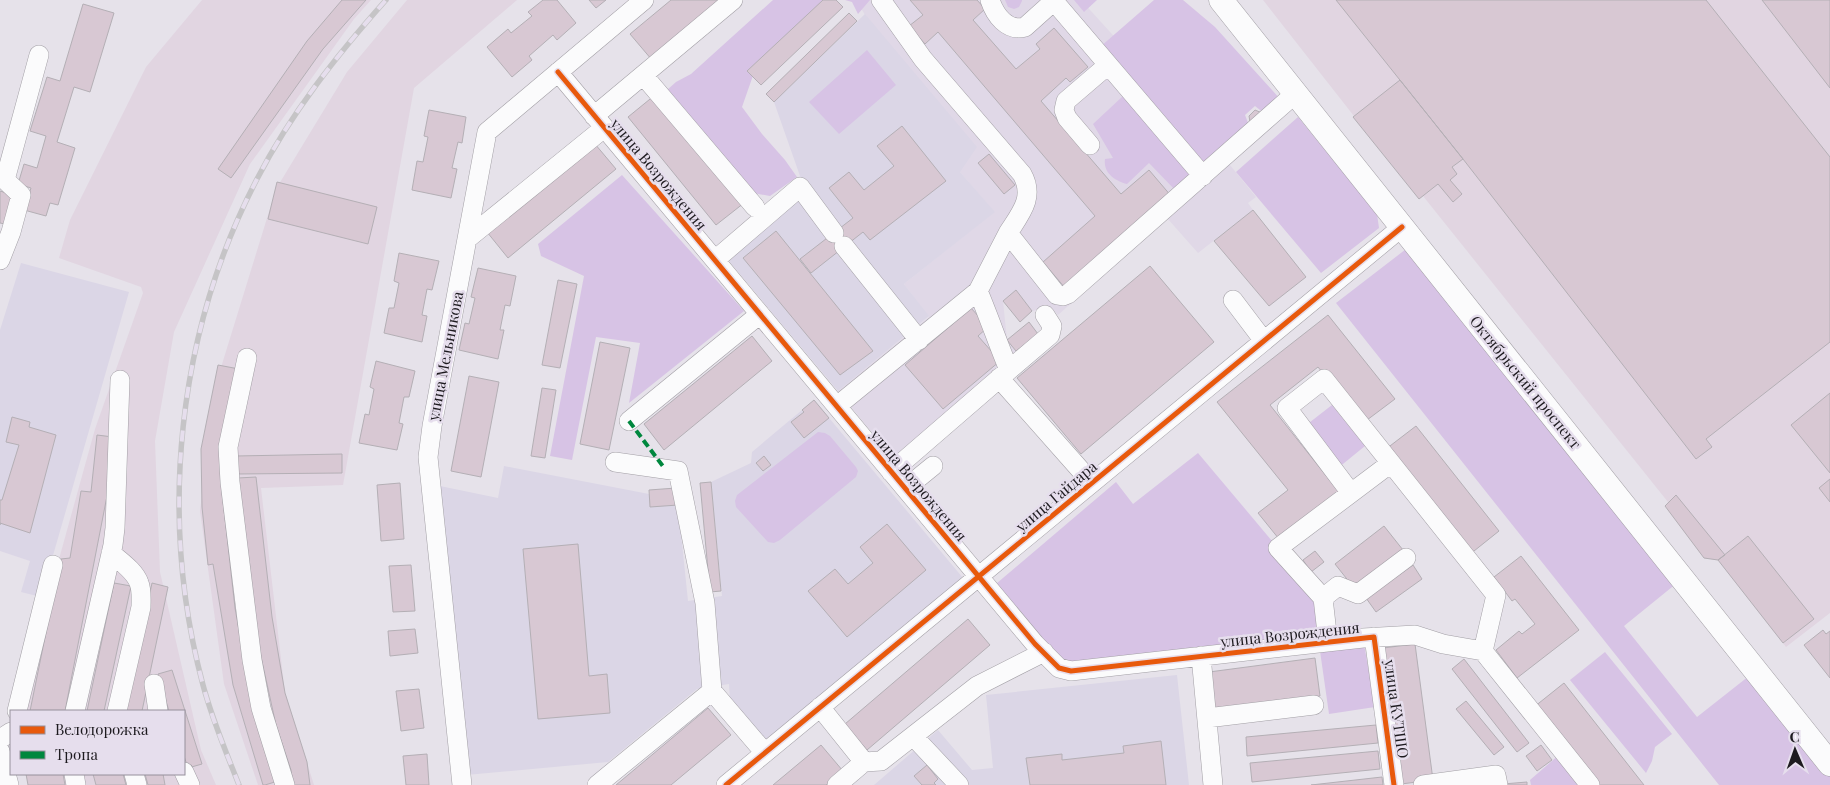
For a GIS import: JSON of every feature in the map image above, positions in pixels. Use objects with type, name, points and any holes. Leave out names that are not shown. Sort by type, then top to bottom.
[{"type":"main road","name":"Октябрьский проспект","points":[[1221,0],[1830,764]]},
{"type":"street","name":"улица Мельникова","points":[[462,785],[428,457],[432,426],[487,132],[644,0]]},
{"type":"street","points":[[467,239],[599,122],[643,75],[733,0]]},
{"type":"street","points":[[838,406],[978,291],[1027,199],[1028,189],[1022,174],[923,59],[881,0]]},
{"type":"street","points":[[990,0],[997,15],[1011,28],[1019,29],[1024,27],[1054,1],[1203,176]]},
{"type":"street","points":[[0,260],[12,232],[21,194],[2,179],[39,55]]},
{"type":"street","points":[[1090,145],[1067,118],[1064,110],[1066,101],[1108,65]]},
{"type":"street","name":"улица Возрождения","points":[[558,72],[891,472],[1059,668],[1071,671],[1416,634],[1442,644],[1483,651]]},
{"type":"street","points":[[643,75],[755,208]]},
{"type":"street","points":[[1008,233],[1052,291],[1057,295],[1063,296],[1068,294],[1296,93]]},
{"type":"street","points":[[715,260],[800,187],[839,240],[919,340]]},
{"type":"street","name":"улица Гайдара","points":[[726,785],[1402,227]]},
{"type":"street","points":[[978,291],[993,325],[1004,374],[1067,461],[1092,483]]},
{"type":"street","points":[[1234,300],[1264,341]]},
{"type":"street","points":[[629,421],[760,314]]},
{"type":"street","points":[[891,472],[1050,335],[1052,326],[1045,315]]},
{"type":"street","points":[[247,358],[228,447],[230,482],[252,660],[261,708],[285,785]]},
{"type":"street","points":[[1351,492],[1287,408],[1324,379],[1496,595],[1483,651],[1590,785]]},
{"type":"street","points":[[76,710],[115,528],[120,380]]},
{"type":"street","points":[[615,462],[678,471],[705,603],[712,691],[765,753]]},
{"type":"street","points":[[1328,642],[1323,598],[1278,548],[1391,463]]},
{"type":"street","points":[[906,488],[933,466]]},
{"type":"street","points":[[111,553],[139,582],[141,595],[141,607],[116,710]]},
{"type":"street","points":[[1323,598],[1338,586],[1358,594],[1406,558]]},
{"type":"street","points":[[17,710],[53,565]]},
{"type":"street","name":"улица КУТШО","points":[[1374,637],[1394,785]]},
{"type":"street","points":[[837,785],[864,762],[881,762],[977,686],[1044,652]]},
{"type":"street","points":[[1201,656],[1213,785]]},
{"type":"street","points":[[154,684],[158,710]]},
{"type":"street","points":[[597,785],[712,691]]},
{"type":"street","points":[[1207,718],[1314,705]]},
{"type":"street","points":[[820,707],[864,762]]},
{"type":"street","points":[[913,736],[959,785]]},
{"type":"street","points":[[1423,785],[1496,775],[1498,785]]},
{"type":"shaded area","points":[[202,0],[371,0],[354,19],[250,164],[174,332],[155,441],[160,572],[201,750],[216,785],[29,785],[26,775],[185,775],[185,710],[17,710],[95,429],[143,293],[141,287],[59,258],[70,220],[146,67]]},
{"type":"shaded area","points":[[407,0],[517,0],[414,88],[343,485],[261,488],[285,693],[314,785],[258,785],[224,684],[200,511],[215,387],[276,189],[347,72]]},
{"type":"shaded area","points":[[773,0],[832,0],[756,67],[742,107],[797,177],[770,196],[753,193],[667,90],[676,82],[691,74]]},
{"type":"shaded area","points":[[845,0],[870,0],[858,14],[852,2]]},
{"type":"shaded area","points":[[856,0],[1081,0],[1221,154],[1256,197],[1248,203],[1253,210],[1198,253],[1167,218],[1058,315],[1051,307],[1032,311],[1015,291],[1003,301],[1007,340],[1016,351],[894,459],[838,391],[929,317],[904,284],[994,212],[960,172]]},
{"type":"shaded area","points":[[1005,0],[1022,1],[1019,7],[1014,9],[1008,7]]},
{"type":"shaded area","points":[[1074,0],[1097,0],[1084,12]]},
{"type":"shaded area","points":[[1154,0],[1183,0],[1215,27],[1281,100],[1265,114],[1255,106],[1245,115],[1250,128],[1204,167],[1100,47]]},
{"type":"shaded area","points":[[1263,0],[1830,0],[1830,613],[1786,647],[1718,560],[1704,558],[1665,506],[1668,502],[1423,196],[1419,199]]},
{"type":"shaded area","points":[[865,14],[977,147],[960,172],[995,212],[904,284],[929,316],[838,391],[718,248],[800,176],[774,102]]},
{"type":"shaded area","points":[[867,50],[896,85],[839,134],[809,102]]},
{"type":"shaded area","points":[[1123,96],[1194,176],[1177,192],[1149,163],[1127,184],[1118,181],[1108,172],[1105,159],[1113,158],[1093,124]]},
{"type":"shaded area","points":[[1298,117],[1377,214],[1379,228],[1321,273],[1236,172]]},
{"type":"shaded area","points":[[622,175],[744,311],[629,403],[640,343],[596,337],[572,460],[550,456],[584,276],[541,256],[538,244]]},
{"type":"shaded area","points":[[1410,246],[1677,583],[1624,626],[1697,717],[1749,676],[1830,776],[1830,785],[1719,785],[1336,303]]},
{"type":"shaded area","points":[[21,263],[129,292],[41,597],[21,592],[30,561],[0,551],[0,330]]},
{"type":"shaded area","points":[[814,400],[963,578],[767,741],[730,701],[729,684],[697,689],[608,762],[466,775],[440,486],[498,498],[504,466],[649,494],[650,507],[678,505],[688,601],[722,596],[711,482],[751,463],[752,452]]},
{"type":"shaded area","points":[[1332,405],[1365,446],[1338,468],[1305,426]]},
{"type":"shaded area","points":[[818,432],[830,436],[856,467],[858,471],[856,477],[780,540],[774,543],[768,542],[736,507],[737,495]]},
{"type":"shaded area","points":[[1198,453],[1323,598],[1328,642],[1363,638],[1375,707],[1329,714],[1319,644],[1071,671],[990,589],[1116,482],[1133,504]]},
{"type":"shaded area","points":[[1605,652],[1672,734],[1655,747],[1652,761],[1646,773],[1570,680]]},
{"type":"shaded area","points":[[1177,675],[1189,785],[874,785],[938,730],[972,770],[993,768],[986,695]]},
{"type":"shaded area","points":[[1560,754],[1583,785],[1531,785],[1530,780]]},
{"type":"building","points":[[342,0],[366,0],[323,49],[231,178],[218,169],[307,41]]},
{"type":"building","points":[[543,0],[557,0],[576,23],[557,40],[553,35],[529,56],[532,60],[512,77],[487,47],[508,29],[511,33],[532,16],[528,12]]},
{"type":"building","points":[[589,0],[606,0],[596,8]]},
{"type":"building","points":[[671,0],[722,0],[652,60],[630,34]]},
{"type":"building","points":[[823,0],[836,0],[843,7],[761,85],[747,71]]},
{"type":"building","points":[[910,0],[977,0],[985,9],[973,20],[1016,69],[1040,49],[1036,44],[1054,28],[1088,67],[1070,82],[1066,78],[1041,101],[1121,194],[1149,170],[1172,197],[1066,289],[1043,262],[1095,216],[938,32],[925,44],[909,26],[923,15]]},
{"type":"building","points":[[1336,0],[1706,0],[1830,157],[1830,342],[1706,439],[1712,447],[1696,459],[1463,159]]},
{"type":"building","points":[[1762,0],[1830,0],[1830,88]]},
{"type":"building","points":[[83,4],[114,13],[90,92],[74,87],[57,142],[75,148],[58,205],[50,203],[46,216],[24,210],[31,188],[18,184],[24,164],[37,168],[46,136],[30,131],[47,77],[60,81]]},
{"type":"building","points":[[849,13],[857,21],[774,102],[766,94]]},
{"type":"building","points":[[1400,80],[1463,159],[1452,167],[1457,174],[1450,180],[1462,194],[1453,202],[1438,184],[1419,199],[1353,117]]},
{"type":"building","points":[[655,95],[744,203],[716,225],[628,117]]},
{"type":"building","points":[[429,110],[466,117],[462,143],[458,142],[452,168],[457,169],[451,198],[412,190],[417,161],[423,162],[428,137],[424,136]]},
{"type":"building","points":[[1255,110],[1262,113],[1250,122],[1249,116]]},
{"type":"building","points":[[902,126],[946,181],[870,240],[863,232],[811,273],[800,259],[853,218],[829,188],[849,172],[864,190],[894,166],[877,146]]},
{"type":"building","points":[[595,144],[616,169],[508,258],[487,232]]},
{"type":"building","points":[[989,154],[1015,185],[1004,194],[978,163]]},
{"type":"building","points":[[277,182],[377,207],[368,244],[268,219]]},
{"type":"building","points":[[0,191],[13,195],[5,224],[0,223]]},
{"type":"building","points":[[1253,210],[1306,277],[1269,306],[1214,241]]},
{"type":"building","points":[[776,231],[873,351],[840,375],[743,258]]},
{"type":"building","points":[[399,253],[439,261],[432,290],[427,289],[422,315],[427,316],[422,342],[384,333],[389,308],[394,308],[399,283],[394,281]]},
{"type":"building","points":[[1150,266],[1214,342],[1081,454],[1017,378]]},
{"type":"building","points":[[478,268],[516,276],[510,306],[505,305],[500,330],[504,330],[498,359],[459,350],[465,323],[469,324],[475,298],[471,297]]},
{"type":"building","points":[[558,280],[577,284],[560,368],[542,365]]},
{"type":"building","points":[[1016,290],[1032,311],[1020,322],[1003,301]]},
{"type":"building","points":[[971,308],[988,327],[978,336],[1000,361],[943,409],[905,365]]},
{"type":"building","points":[[1328,315],[1395,399],[1363,423],[1318,367],[1270,405],[1339,492],[1279,539],[1258,513],[1288,490],[1217,402]]},
{"type":"building","points":[[1029,322],[1038,334],[1016,351],[1007,340]]},
{"type":"building","points":[[752,336],[772,361],[664,450],[644,424]]},
{"type":"building","points":[[600,342],[630,348],[609,450],[580,444]]},
{"type":"building","points":[[376,361],[415,371],[409,397],[404,397],[399,423],[403,424],[397,450],[359,443],[365,414],[369,415],[374,389],[370,387]]},
{"type":"building","points":[[218,365],[239,369],[222,492],[235,608],[246,669],[278,781],[265,785],[263,785],[233,685],[213,564],[208,565],[202,507],[201,449]]},
{"type":"building","points":[[469,376],[499,382],[481,477],[451,471]]},
{"type":"building","points":[[542,388],[556,390],[545,458],[531,456]]},
{"type":"building","points":[[1830,393],[1830,473],[1791,425]]},
{"type":"building","points":[[814,400],[829,418],[804,438],[791,422],[804,412],[802,410]]},
{"type":"building","points":[[12,417],[30,422],[29,427],[56,435],[30,533],[0,523],[0,500],[2,500],[19,445],[6,442]]},
{"type":"building","points":[[1416,426],[1499,531],[1469,555],[1386,449]]},
{"type":"building","points":[[97,435],[113,437],[107,496],[65,710],[30,710],[61,559],[70,558],[81,491],[91,492]]},
{"type":"building","points":[[342,454],[342,473],[237,474],[236,456]]},
{"type":"building","points":[[764,456],[771,465],[763,471],[756,463]]},
{"type":"building","points":[[256,477],[272,617],[285,693],[307,762],[310,785],[293,785],[291,770],[276,725],[258,643],[238,478]]},
{"type":"building","points":[[1830,479],[1830,502],[1819,488]]},
{"type":"building","points":[[711,482],[721,591],[710,592],[700,483]]},
{"type":"building","points":[[400,483],[404,539],[381,541],[377,485]]},
{"type":"building","points":[[676,488],[678,505],[650,507],[649,490]]},
{"type":"building","points":[[1676,495],[1725,555],[1718,560],[1704,558],[1665,506]]},
{"type":"building","points":[[887,524],[926,570],[847,637],[808,591],[835,569],[848,584],[873,563],[860,547]]},
{"type":"building","points":[[1384,526],[1403,550],[1354,588],[1335,564]]},
{"type":"building","points":[[1748,536],[1814,619],[1783,643],[1718,560]]},
{"type":"building","points":[[578,544],[589,676],[607,674],[610,713],[538,719],[523,549]]},
{"type":"building","points":[[1315,551],[1324,562],[1311,572],[1303,560]]},
{"type":"building","points":[[1521,556],[1579,630],[1517,678],[1496,650],[1519,631],[1522,634],[1535,624],[1515,599],[1512,601],[1494,577]]},
{"type":"building","points":[[411,565],[415,611],[393,612],[389,566]]},
{"type":"building","points":[[1413,565],[1422,579],[1376,612],[1366,598]]},
{"type":"building","points":[[114,583],[131,586],[104,710],[87,710]]},
{"type":"building","points":[[152,583],[168,587],[142,710],[125,710]]},
{"type":"building","points":[[968,619],[990,645],[867,750],[845,724]]},
{"type":"building","points":[[415,629],[418,653],[390,656],[388,631]]},
{"type":"building","points":[[1823,630],[1826,634],[1830,631],[1830,678],[1804,645]]},
{"type":"building","points":[[1415,644],[1433,780],[1401,784],[1383,648]]},
{"type":"building","points":[[1315,658],[1320,696],[1213,710],[1209,672]]},
{"type":"building","points":[[1464,659],[1529,743],[1517,752],[1452,669]]},
{"type":"building","points":[[172,670],[185,710],[169,710],[158,674]]},
{"type":"building","points":[[1564,683],[1644,785],[1595,785],[1534,707]]},
{"type":"building","points":[[419,689],[424,728],[401,731],[396,691]]},
{"type":"building","points":[[1466,701],[1504,747],[1494,755],[1456,709]]},
{"type":"building","points":[[708,708],[731,735],[671,785],[616,785]]},
{"type":"building","points":[[185,711],[202,764],[188,768],[185,759]]},
{"type":"building","points":[[1376,725],[1378,743],[1247,756],[1246,737]]},
{"type":"building","points":[[1161,741],[1166,785],[1030,785],[1026,758],[1062,754],[1062,760],[1124,753],[1123,746]]},
{"type":"building","points":[[821,745],[843,771],[826,785],[773,785]]},
{"type":"building","points":[[1541,745],[1552,760],[1537,771],[1526,756]]},
{"type":"building","points":[[1378,751],[1380,769],[1252,782],[1250,763]]},
{"type":"building","points":[[427,754],[429,785],[406,785],[403,756]]},
{"type":"building","points":[[927,765],[938,779],[934,783],[936,785],[922,785],[914,776]]},
{"type":"building","points":[[26,775],[63,775],[65,785],[28,785]]},
{"type":"building","points":[[93,775],[123,775],[126,785],[96,785]]},
{"type":"building","points":[[145,775],[163,775],[165,785],[148,785]]},
{"type":"building","points":[[1382,777],[1383,785],[1311,785]]},
{"type":"building","points":[[1527,782],[1527,785],[1503,785],[1503,784]]},
{"type":"railway","points":[[239,785],[215,723],[203,685],[189,621],[181,557],[179,492],[183,427],[193,362],[208,299],[230,238],[257,179],[285,131],[316,85],[386,0]]},
{"type":"marked path","points":[[629,421],[665,469]]},
{"type":"cycle path","points":[[558,72],[1035,644],[1059,668],[1071,671],[1374,637],[1394,785]]},
{"type":"cycle path","points":[[726,785],[1402,227]]}]
